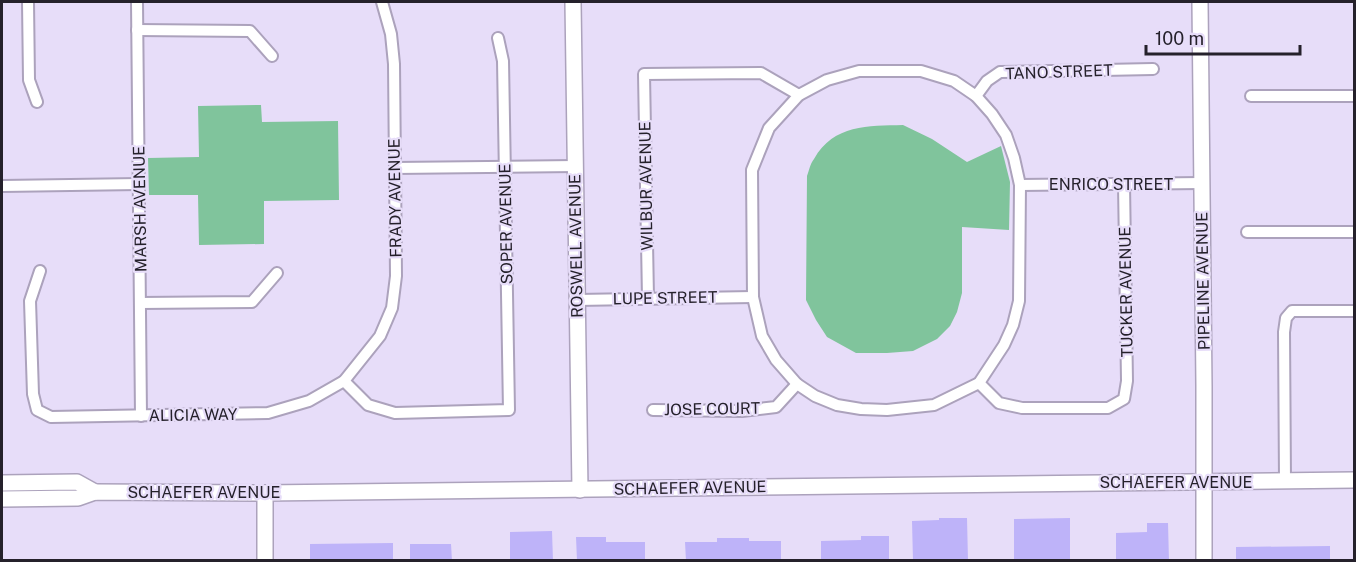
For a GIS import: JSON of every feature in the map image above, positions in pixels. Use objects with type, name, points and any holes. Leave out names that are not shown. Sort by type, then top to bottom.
[{"type":"main road","name":"ROSWELL AVENUE","points":[[573,2],[580,490]]},
{"type":"main road","name":"PIPELINE AVENUE","points":[[1200,2],[1204,561]]},
{"type":"main road","name":"SCHAEFER AVENUE","points":[[2,499],[78,498],[95,492],[580,490],[1354,480]]},
{"type":"main road","name":"SCHAEFER AVENUE","points":[[2,483],[77,482],[95,492]]},
{"type":"main road","points":[[265,493],[265,561]]},
{"type":"street","points":[[28,2],[29,80],[37,102]]},
{"type":"street","name":"MARSH AVENUE","points":[[137,2],[141,416]]},
{"type":"street","name":"FRADY AVENUE","points":[[345,381],[380,336],[392,308],[396,276],[394,64],[391,34],[382,2]]},
{"type":"street","points":[[137,30],[250,31],[272,56]]},
{"type":"street","name":"SOPER AVENUE","points":[[345,381],[368,405],[395,413],[509,411],[503,61],[498,38]]},
{"type":"street","name":"TANO STREET","points":[[976,96],[987,81],[1000,72],[1153,69]]},
{"type":"street","points":[[859,71],[921,71],[954,81],[976,96],[1006,135],[1020,184],[1019,301],[1013,325],[1004,345],[980,383],[934,405],[887,410],[837,405],[815,396],[797,384],[776,360],[762,336],[753,297],[753,170],[769,128],[799,95],[827,80],[859,71]]},
{"type":"street","name":"WILBUR AVENUE","points":[[648,298],[644,74],[761,73],[799,95]]},
{"type":"street","points":[[1251,96],[1354,96]]},
{"type":"street","points":[[395,168],[576,166]]},
{"type":"street","name":"ENRICO STREET","points":[[1020,184],[1202,183]]},
{"type":"street","points":[[2,186],[139,184]]},
{"type":"street","name":"TUCKER AVENUE","points":[[980,383],[999,404],[1022,408],[1108,408],[1124,399],[1127,381],[1124,184]]},
{"type":"street","points":[[1247,232],[1354,231]]},
{"type":"street","name":"ALICIA WAY","points":[[40,271],[30,301],[33,394],[37,410],[51,417],[268,413],[309,401],[345,381]]},
{"type":"street","points":[[140,303],[252,302],[277,273]]},
{"type":"street","name":"LUPE STREET","points":[[577,300],[753,297]]},
{"type":"street","points":[[1285,481],[1284,332],[1286,318],[1292,311],[1354,311]]},
{"type":"street","name":"JOSE COURT","points":[[653,410],[742,411],[776,407],[797,384]]},
{"type":"green space","points":[[261,105],[262,122],[338,121],[339,200],[264,201],[264,244],[199,245],[198,195],[149,195],[148,158],[199,157],[198,106]]},
{"type":"green space","points":[[903,125],[932,139],[967,162],[1001,146],[1010,182],[1009,230],[962,227],[962,293],[950,326],[937,339],[913,351],[856,353],[827,337],[806,300],[807,176],[822,148],[842,133],[865,127]]},
{"type":"building","points":[[939,518],[967,518],[968,561],[913,561],[912,521],[939,520]]},
{"type":"building","points":[[1070,518],[1070,561],[1014,561],[1014,519]]},
{"type":"building","points":[[1147,523],[1168,523],[1169,561],[1116,561],[1116,533],[1147,532]]},
{"type":"building","points":[[552,531],[553,561],[510,561],[510,532]]},
{"type":"building","points":[[861,536],[889,536],[889,561],[821,561],[821,541],[861,540]]},
{"type":"building","points":[[576,537],[606,537],[606,542],[645,542],[645,561],[577,561]]},
{"type":"building","points":[[717,538],[781,541],[781,561],[686,561],[685,542],[717,542]]},
{"type":"building","points":[[393,543],[393,561],[310,561],[310,544]]},
{"type":"building","points":[[410,544],[451,544],[452,561],[410,561]]},
{"type":"building","points":[[1330,546],[1330,561],[1236,561],[1236,547]]}]
